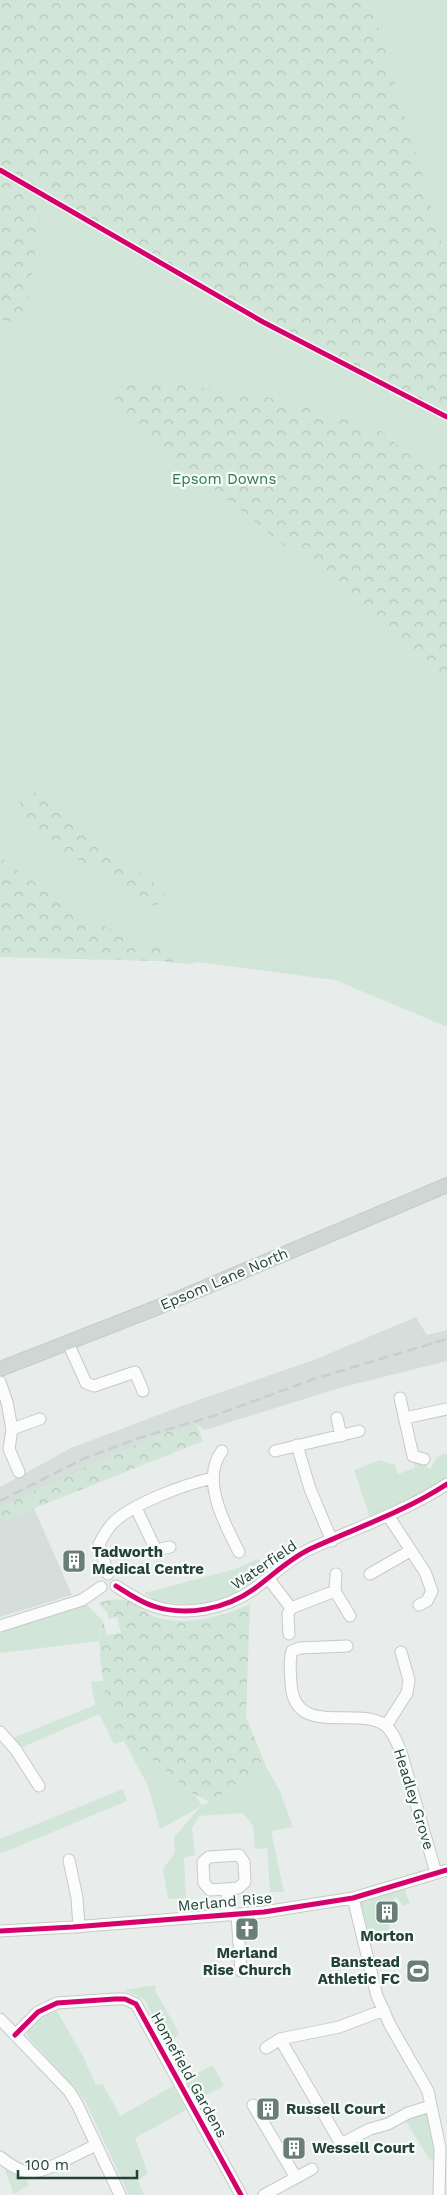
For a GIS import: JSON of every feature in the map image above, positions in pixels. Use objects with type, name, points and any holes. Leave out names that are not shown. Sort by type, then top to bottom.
[{"type":"main road","name":"Epsom Lane North","points":[[0,1369],[218,1282],[447,1185]]},
{"type":"street","points":[[68,1342],[86,1383],[94,1386],[135,1372],[143,1391]]},
{"type":"street","points":[[0,1382],[7,1402],[12,1429],[9,1449],[19,1472]]},
{"type":"street","points":[[400,1398],[413,1456],[424,1459]]},
{"type":"street","points":[[405,1418],[447,1409]]},
{"type":"street","points":[[336,1418],[341,1436]]},
{"type":"street","points":[[12,1429],[40,1419]]},
{"type":"street","points":[[276,1451],[359,1431]]},
{"type":"street","points":[[296,1446],[310,1490],[332,1541]]},
{"type":"street","points":[[222,1452],[217,1458],[212,1478],[222,1517],[239,1552]]},
{"type":"street","points":[[101,1587],[109,1591],[116,1586],[115,1578],[108,1574],[99,1544],[114,1522],[136,1508],[192,1483],[212,1478]]},
{"type":"street","name":"Waterfield","points":[[116,1586],[152,1606],[176,1610],[200,1610],[237,1599],[268,1578],[289,1560],[389,1517],[447,1484]]},
{"type":"street","points":[[136,1508],[156,1550],[170,1546]]},
{"type":"street","points":[[389,1517],[425,1572],[432,1592],[427,1601],[420,1605]]},
{"type":"street","points":[[370,1574],[410,1550]]},
{"type":"street","points":[[101,1587],[100,1580],[103,1575],[108,1574]]},
{"type":"street","points":[[336,1574],[335,1591],[350,1616]]},
{"type":"street","points":[[268,1578],[291,1608]]},
{"type":"street","points":[[0,1626],[82,1600],[101,1587]]},
{"type":"street","points":[[289,1634],[288,1614],[291,1608],[335,1591]]},
{"type":"street","points":[[347,1646],[300,1648],[292,1651],[290,1658],[291,1689],[299,1708],[312,1715],[333,1718],[365,1718],[386,1726],[407,1693],[409,1680],[401,1652]]},
{"type":"street","name":"Headley Grove","points":[[386,1726],[395,1738],[406,1766],[442,1871]]},
{"type":"street","points":[[0,1732],[16,1750],[39,1786]]},
{"type":"street","points":[[69,1860],[77,1898],[79,1926]]},
{"type":"street","name":"Merland Rise","points":[[0,1931],[232,1915],[354,1898],[442,1871]]},
{"type":"street","points":[[227,1889],[241,1971]]},
{"type":"street","points":[[354,1898],[377,1996],[428,2091],[440,2148],[439,2195]]},
{"type":"street","name":"Homefield Gardens","points":[[15,2034],[38,2012],[56,2003],[125,1999],[136,2004],[241,2195]]},
{"type":"street","points":[[266,2048],[280,2039],[339,2027],[384,2010]]},
{"type":"street","points":[[0,2019],[69,2091],[84,2114],[96,2145],[120,2195]]},
{"type":"street","points":[[280,2039],[341,2144],[370,2128],[388,2124],[408,2113],[431,2106]]},
{"type":"street","points":[[253,2105],[295,2176]]},
{"type":"street","points":[[0,2157],[9,2164],[33,2173],[96,2145]]},
{"type":"street","points":[[264,2195],[295,2176],[312,2169]]},
{"type":"shaded area","points":[[416,1317],[427,1335],[447,1330],[447,1361],[343,1387],[205,1430],[196,1424],[0,1508],[0,1487],[71,1448],[187,1404],[316,1359]]},
{"type":"shaded area","points":[[34,1508],[72,1595],[0,1617],[0,1522]]},
{"type":"green space","name":"Epsom Downs","points":[[0,0],[447,0],[447,1027],[335,980],[197,962],[190,964],[161,961],[0,957]]},
{"type":"green space","points":[[0,0],[370,0],[436,222],[447,267],[447,414],[275,328],[44,195],[24,324],[0,320]]},
{"type":"green space","points":[[133,378],[292,401],[381,431],[425,468],[447,462],[447,678],[149,436],[114,398],[110,385]]},
{"type":"green space","points":[[39,792],[110,851],[165,891],[166,902],[151,906],[107,875],[31,835],[18,797]]},
{"type":"green space","points":[[0,857],[73,911],[139,943],[188,957],[190,964],[161,961],[0,957]]},
{"type":"green space","points":[[197,1424],[203,1441],[0,1522],[0,1508],[6,1504],[157,1435]]},
{"type":"green space","points":[[447,1453],[447,1484],[372,1524],[354,1470],[380,1460],[395,1465],[398,1474],[415,1468],[414,1463],[420,1462],[430,1469],[438,1456]]},
{"type":"green space","points":[[258,1559],[268,1568],[255,1582],[240,1592],[220,1600],[198,1605],[156,1602],[144,1593],[235,1569]]},
{"type":"green space","points":[[82,1600],[103,1621],[99,1631],[100,1641],[0,1653],[0,1626]]},
{"type":"green space","points":[[109,1600],[128,1601],[155,1617],[179,1621],[204,1619],[228,1613],[250,1604],[246,1717],[266,1766],[210,1802],[194,1794],[120,1733],[113,1730],[100,1659],[100,1631],[103,1621],[107,1635],[121,1633],[117,1617],[108,1619],[108,1613],[98,1603]]},
{"type":"green space","points":[[104,1681],[113,1730],[120,1733],[194,1794],[202,1805],[210,1802],[266,1766],[280,1791],[293,1827],[271,1831],[284,1892],[270,1892],[267,1848],[255,1849],[253,1826],[243,1813],[199,1816],[192,1828],[195,1855],[184,1858],[186,1898],[168,1899],[163,1869],[175,1852],[174,1837],[200,1807],[160,1829],[148,1786],[124,1741],[114,1744],[99,1714],[16,1750],[8,1740],[95,1705],[91,1682]]},
{"type":"green space","points":[[123,1789],[127,1801],[0,1854],[0,1839]]},
{"type":"green space","points":[[402,1883],[410,1903],[404,1906],[396,1897],[379,1911],[395,1934],[383,1941],[377,1937],[361,1933],[353,1898]]},
{"type":"green space","points":[[156,1985],[155,1990],[179,2033],[168,2046],[144,1999],[124,1990]]},
{"type":"green space","points":[[56,2010],[82,2054],[96,2085],[103,2084],[120,2116],[173,2086],[186,2110],[135,2138],[148,2173],[138,2181],[144,2195],[129,2195],[86,2103],[74,2087],[27,2036],[28,2023],[38,2012]]},
{"type":"green space","points":[[213,2065],[224,2086],[190,2103],[178,2083]]},
{"type":"green space","points":[[430,2112],[435,2139],[434,2161],[430,2160],[405,2120]]},
{"type":"green space","points":[[8,2167],[22,2171],[29,2185],[14,2194],[5,2171]]},
{"type":"railway","points":[[0,1501],[83,1459],[136,1439],[213,1416],[314,1379],[447,1339]]},
{"type":"cycle path","points":[[0,170],[263,322],[447,417]]},
{"type":"cycle path","points":[[116,1586],[153,1606],[179,1611],[205,1609],[231,1602],[254,1589],[302,1553],[397,1512],[447,1484]]},
{"type":"cycle path","points":[[0,1931],[264,1912],[353,1898],[447,1870]]},
{"type":"cycle path","points":[[15,2035],[38,2012],[57,2003],[125,1999],[136,2004],[241,2195]]},
{"type":"place","name":"Tadworth Medical Centre","points":[[74,1561]]},
{"type":"place","name":"Morton","points":[[387,1912]]},
{"type":"place","name":"Merland Rise Church","points":[[247,1929]]},
{"type":"place","name":"Banstead Athletic FC","points":[[418,1971]]},
{"type":"place","name":"Russell Court","points":[[268,2109]]},
{"type":"place","name":"Wessell Court","points":[[294,2148]]}]
